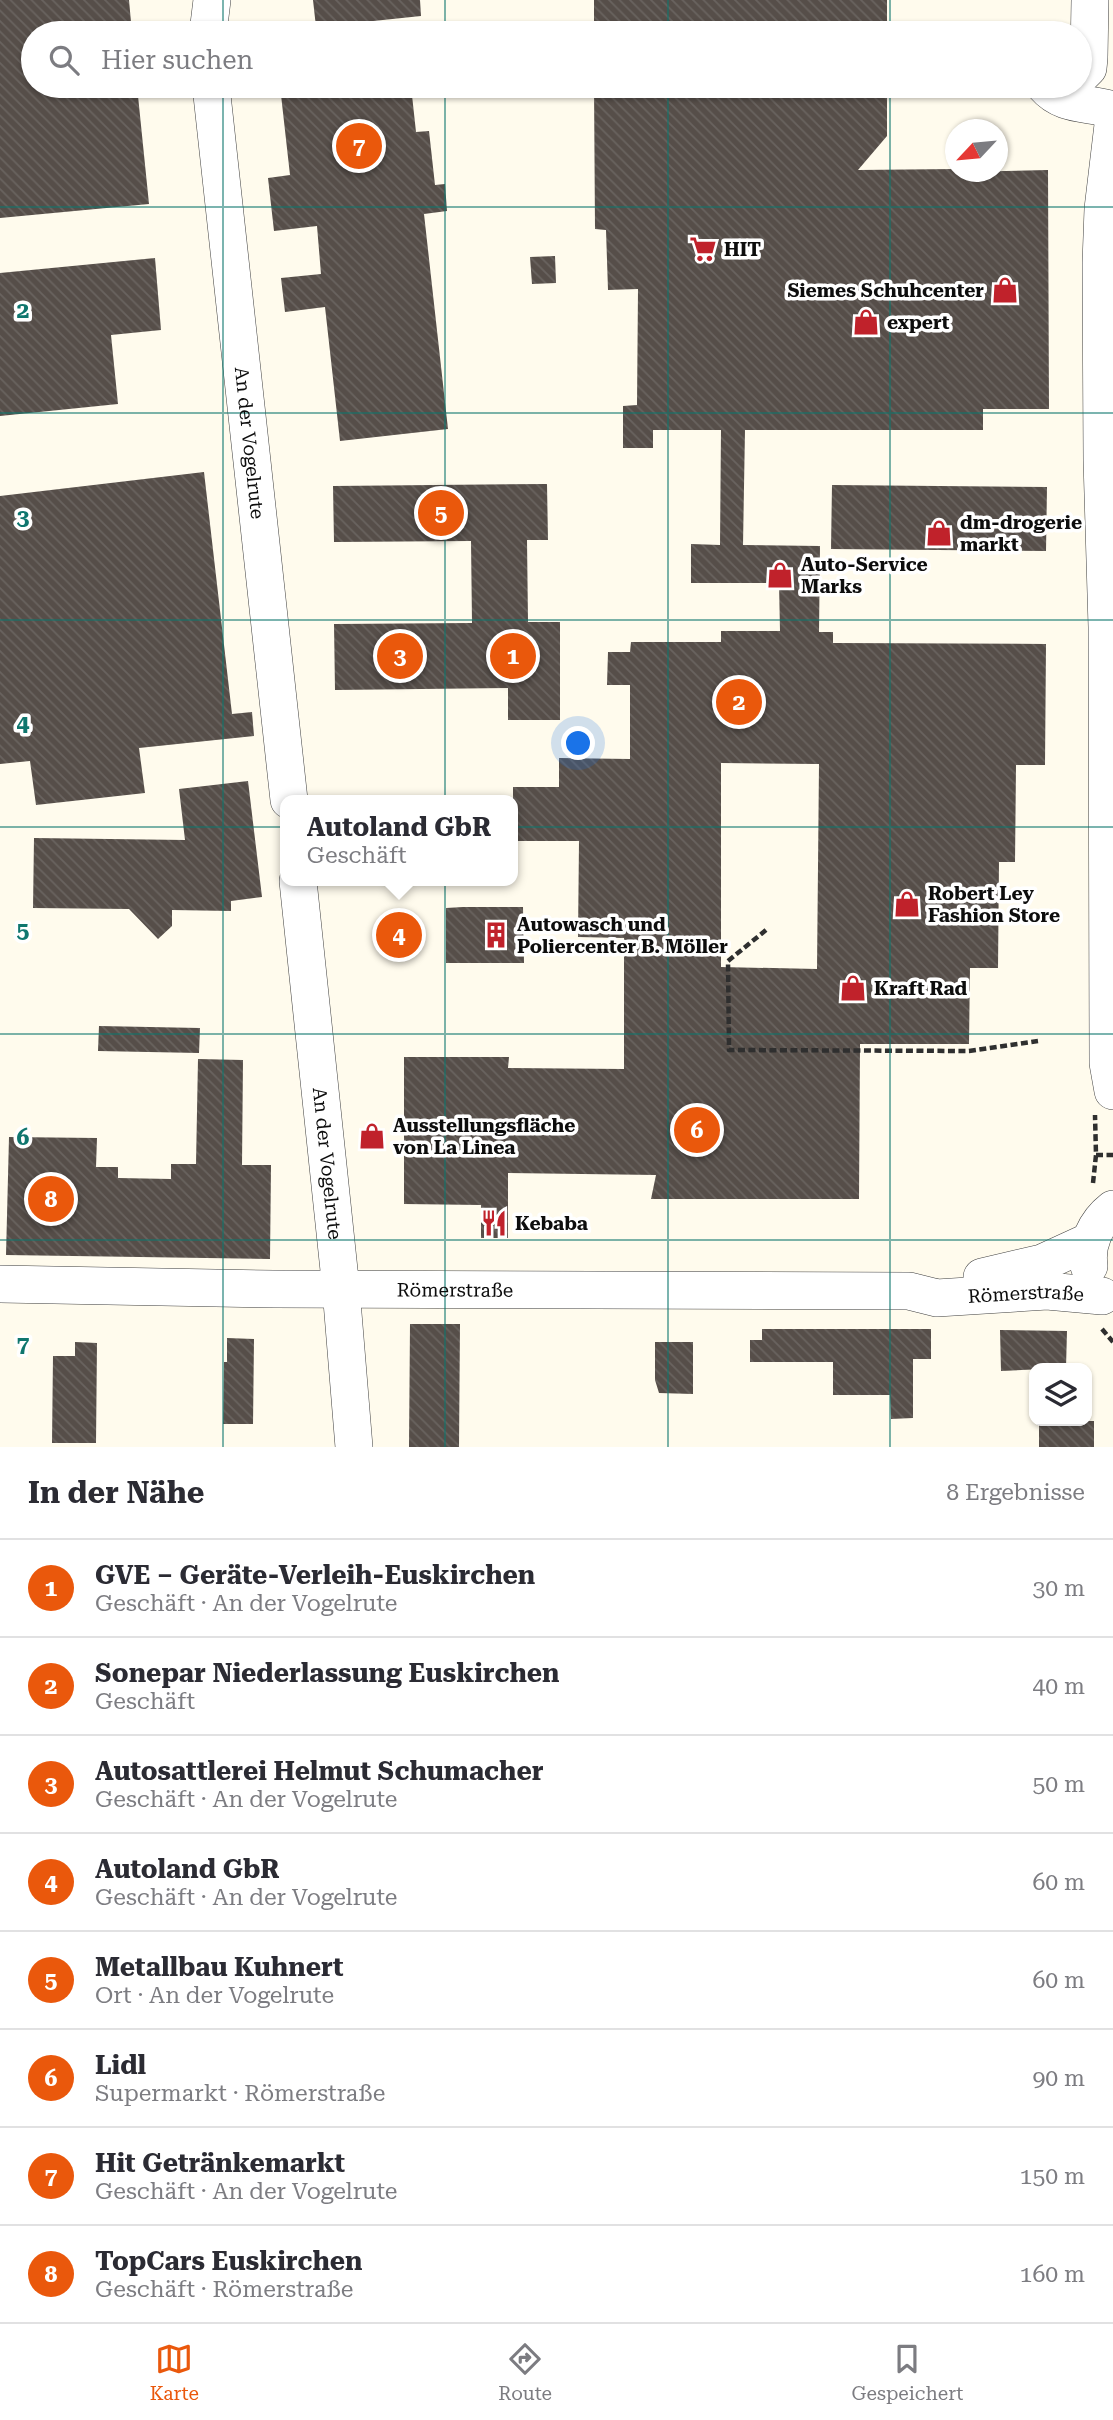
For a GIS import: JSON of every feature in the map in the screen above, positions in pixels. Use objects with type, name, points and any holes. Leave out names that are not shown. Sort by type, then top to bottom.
[{"type":"street","points":[[209,21],[212,0]]},
{"type":"street","points":[[1090,0],[1090,21]]},
{"type":"street","name":"An der Vogelrute","points":[[212,98],[288,795]]},
{"type":"street","points":[[1060,98],[1078,105],[1100,106],[1113,110]]},
{"type":"street","points":[[1104,1101],[1108,1063],[1110,613],[1090,460],[1101,244],[1113,125]]},
{"type":"street","name":"An der Vogelrute","points":[[299,886],[341,1289],[354,1447]]},
{"type":"street","points":[[1101,1202],[1099,1223],[1090,1241],[1089,1269],[1094,1283],[1108,1301]]},
{"type":"street","name":"Römerstraße","points":[[909,1291],[937,1283],[1025,1269],[1071,1252],[1090,1241]]},
{"type":"street","name":"Römerstraße","points":[[0,1283],[341,1289],[909,1291],[937,1298],[1047,1291],[1108,1301]]},
{"type":"path","points":[[766,930],[728,961],[729,1050],[969,1051],[1038,1041]]},
{"type":"path","points":[[1101,1202],[1094,1181],[1104,1101]]},
{"type":"path","points":[[1096,1155],[1113,1155]]},
{"type":"building","points":[[0,0],[129,0],[131,21],[21,21],[21,98],[138,98],[149,204],[0,218]]},
{"type":"building","points":[[313,0],[420,0],[421,16],[373,21],[315,21]]},
{"type":"building","points":[[594,0],[887,0],[887,21],[594,21]]},
{"type":"building","points":[[281,98],[412,98],[416,132],[429,131],[435,185],[445,184],[447,211],[424,214],[448,429],[340,441],[325,307],[285,312],[281,278],[321,274],[317,226],[274,231],[268,178],[290,175]]},
{"type":"building","points":[[594,98],[887,98],[887,136],[858,170],[945,169],[945,182],[1008,182],[1008,171],[1048,170],[1049,409],[983,409],[983,430],[745,430],[743,545],[820,546],[819,632],[833,632],[833,643],[1046,644],[1045,765],[1016,765],[1015,862],[999,862],[998,968],[970,968],[969,1044],[860,1044],[859,1199],[651,1199],[656,1175],[508,1173],[508,1238],[481,1238],[481,1205],[404,1204],[404,1057],[509,1057],[508,1068],[624,1069],[624,938],[578,937],[579,841],[518,841],[518,795],[513,795],[513,787],[559,787],[559,758],[630,759],[630,685],[607,685],[608,652],[630,652],[631,642],[721,642],[721,631],[780,631],[779,583],[691,583],[691,544],[720,545],[721,430],[653,430],[653,448],[623,448],[623,406],[637,405],[638,289],[608,290],[606,230],[595,229]],"holes":[[[721,763],[819,764],[817,969],[721,967]]]},
{"type":"building","points":[[555,256],[556,283],[532,284],[530,257]]},
{"type":"building","points":[[155,258],[161,330],[111,335],[118,404],[0,416],[0,273]]},
{"type":"building","points":[[204,472],[232,714],[252,712],[254,736],[139,748],[145,793],[36,805],[30,761],[0,764],[0,496]]},
{"type":"building","points":[[547,484],[548,540],[527,540],[528,622],[560,622],[560,720],[508,720],[508,688],[335,690],[334,624],[472,623],[471,541],[334,542],[333,486]]},
{"type":"building","name":"dm-drogerie markt","points":[[832,485],[1047,487],[1046,551],[831,549]]},
{"type":"building","points":[[248,781],[262,897],[231,901],[231,911],[172,910],[172,926],[158,939],[129,909],[33,908],[34,838],[185,840],[179,789]]},
{"type":"building","name":"Autowasch und Poliercenter B. Möller","points":[[523,907],[524,963],[446,963],[446,908]]},
{"type":"building","points":[[99,1026],[200,1028],[199,1053],[98,1051]]},
{"type":"building","points":[[198,1059],[243,1060],[242,1165],[271,1165],[270,1259],[6,1255],[9,1137],[97,1138],[96,1167],[118,1167],[118,1178],[171,1179],[171,1164],[196,1164]]},
{"type":"building","points":[[410,1324],[460,1324],[459,1447],[409,1447]]},
{"type":"building","points":[[762,1329],[931,1329],[931,1359],[913,1359],[913,1418],[891,1419],[890,1395],[833,1395],[833,1362],[750,1362],[750,1340],[762,1340]]},
{"type":"building","points":[[1000,1330],[1067,1331],[1066,1363],[1029,1363],[1029,1370],[1001,1371]]},
{"type":"building","points":[[227,1338],[254,1339],[253,1424],[223,1424]]},
{"type":"building","points":[[75,1342],[97,1343],[96,1443],[52,1443],[53,1356],[75,1356]]},
{"type":"building","points":[[655,1342],[693,1342],[693,1394],[659,1393],[655,1380]]},
{"type":"building","points":[[1094,1421],[1094,1447],[1039,1447],[1039,1426],[1092,1426]]},
{"type":"place","name":"Hit Getränkemarkt","points":[[359,146]]},
{"type":"place","name":"HIT","points":[[703,249]]},
{"type":"place","name":"Siemes Schuhcenter","points":[[1005,290]]},
{"type":"place","name":"expert","points":[[866,322]]},
{"type":"place","name":"Metallbau Kuhnert","points":[[441,513]]},
{"type":"place","name":"dm-drogerie markt","points":[[939,533]]},
{"type":"place","name":"Auto-Service Marks","points":[[780,575]]},
{"type":"place","name":"Autosattlerei Helmut Schumacher","points":[[400,656]]},
{"type":"place","name":"GVE – Geräte-Verleih-Euskirchen","points":[[513,656]]},
{"type":"place","name":"Sonepar Niederlassung Euskirchen","points":[[739,702]]},
{"type":"place","name":"Robert Ley Fashion Store","points":[[907,904]]},
{"type":"place","name":"Autoland GbR","points":[[399,935]]},
{"type":"place","name":"Autowasch und Poliercenter B. Möller","points":[[496,935]]},
{"type":"place","name":"Kraft Rad","points":[[853,988]]},
{"type":"place","name":"Lidl","points":[[697,1130]]},
{"type":"place","name":"Ausstellungsfläche von La Linea","points":[[372,1136]]},
{"type":"place","name":"TopCars Euskirchen","points":[[51,1199]]},
{"type":"place","name":"Kebaba","points":[[494,1223]]}]
